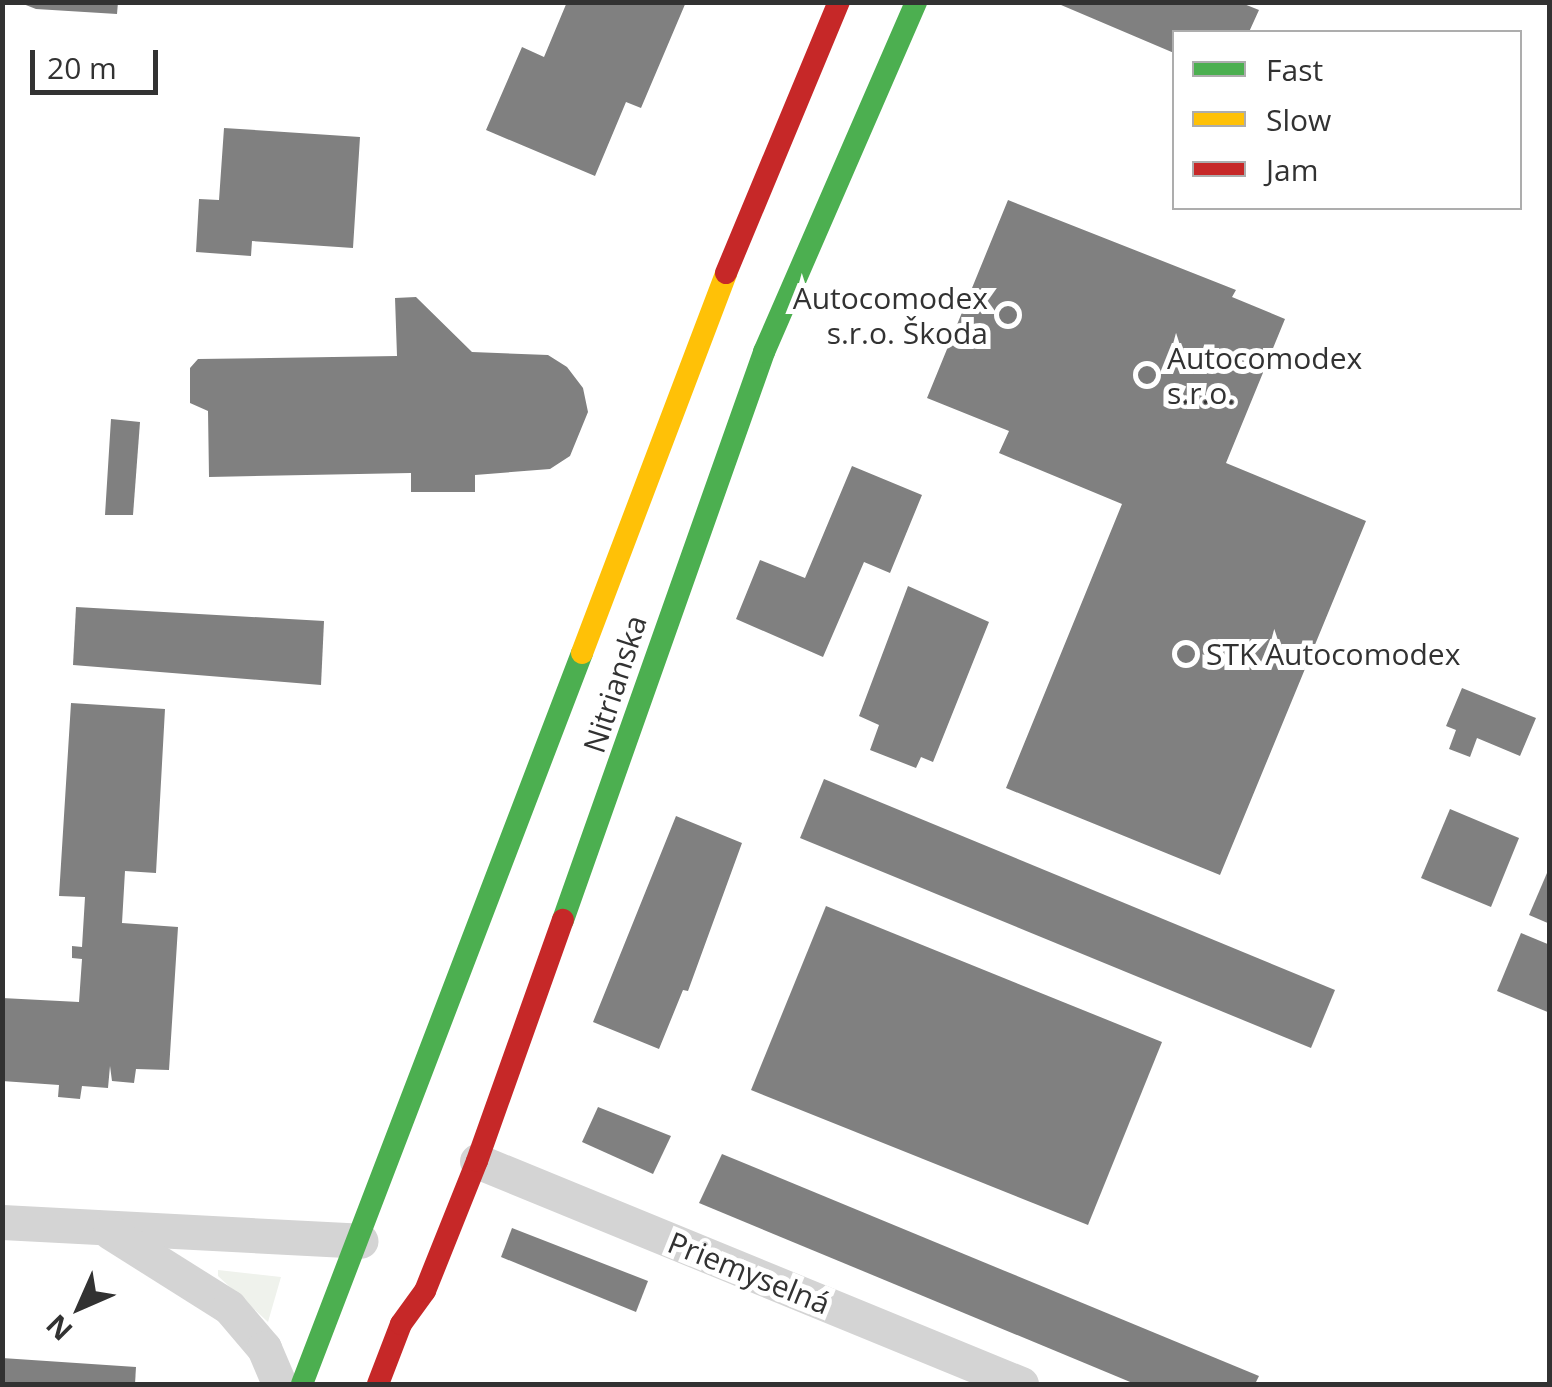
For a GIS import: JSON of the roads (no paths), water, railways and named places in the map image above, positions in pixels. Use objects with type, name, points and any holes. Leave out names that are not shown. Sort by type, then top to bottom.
[{"type":"main road","name":"Nitrianska","points":[[302,1384],[371,1246],[418,1093],[676,398],[839,2]]},
{"type":"main road","name":"Nitrianska","points":[[378,1384],[402,1324],[425,1291],[465,1154],[764,352],[916,2]]},
{"type":"main road","points":[[418,1093],[436,1120]]},
{"type":"main road","points":[[433,1191],[465,1154]]},
{"type":"main road","points":[[371,1246],[390,1221]]},
{"type":"main road","points":[[394,1296],[402,1324]]},
{"type":"street","name":"Priemyselná","points":[[465,1154],[1021,1384]]},
{"type":"street","points":[[2,1222],[109,1232],[371,1246]]},
{"type":"street","points":[[109,1232],[229,1306],[264,1348],[279,1384]]},
{"type":"place","name":"Autocomodex s.r.o. Škoda","points":[[1008,315]]},
{"type":"place","name":"Autocomodex s.r.o.","points":[[1147,375]]},
{"type":"place","name":"STK Autocomodex","points":[[1186,654]]}]
